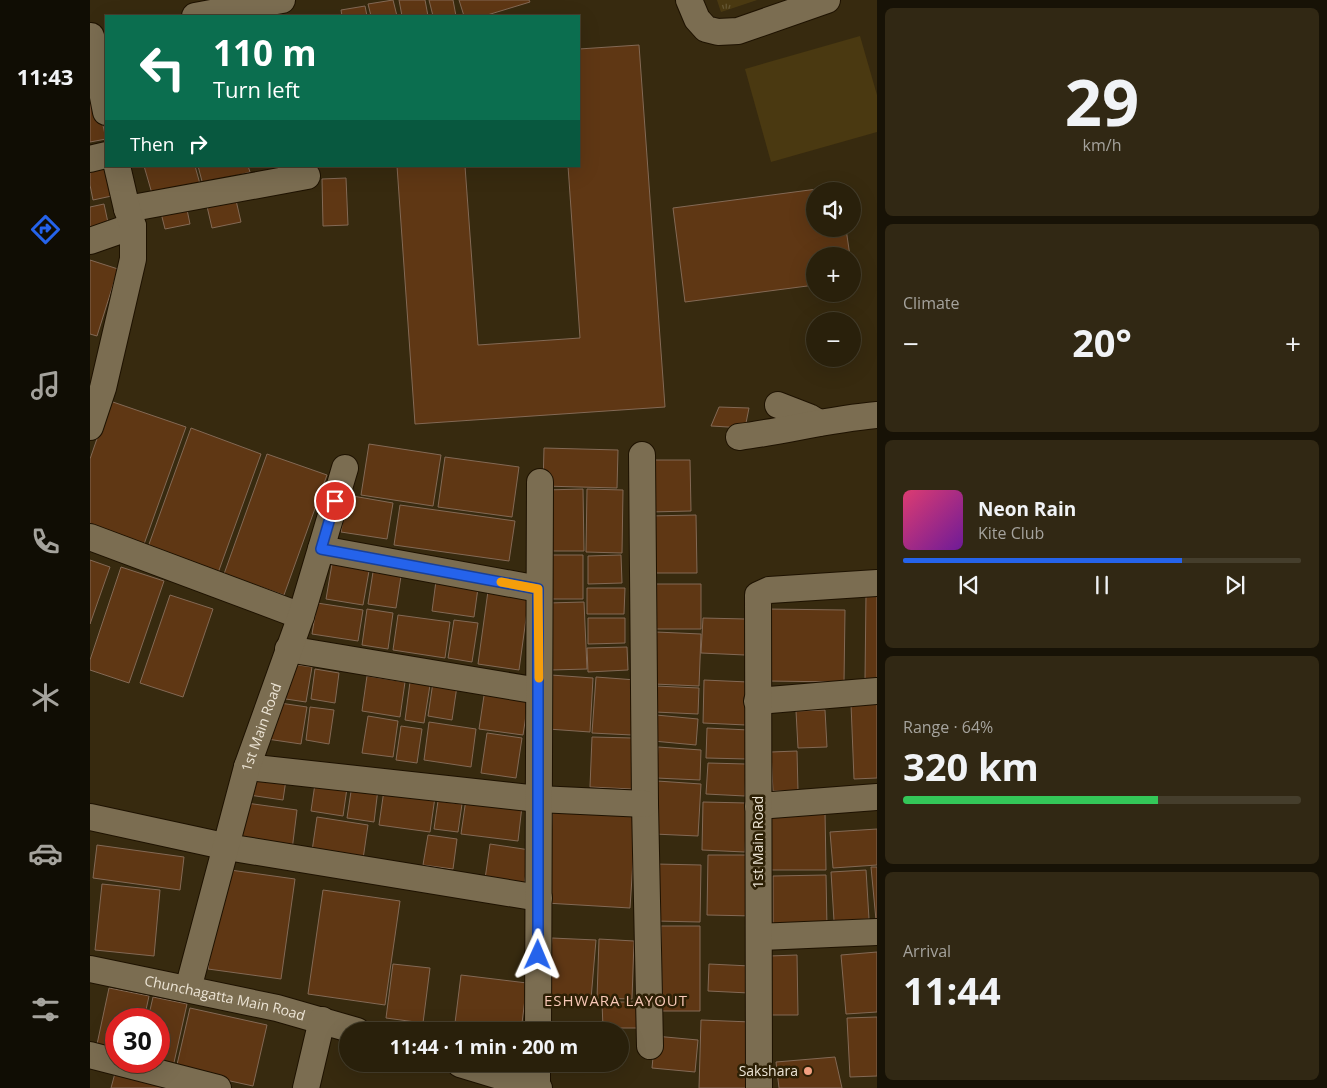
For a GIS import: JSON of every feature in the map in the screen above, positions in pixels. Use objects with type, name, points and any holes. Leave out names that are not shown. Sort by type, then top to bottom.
[{"type":"street","points":[[200,15],[282,0]]},
{"type":"street","points":[[689,0],[697,19],[706,29],[718,32],[738,31],[827,0]]},
{"type":"street","points":[[94,33],[105,105]]},
{"type":"street","points":[[90,159],[105,155]]},
{"type":"street","points":[[90,427],[103,388],[132,259],[130,218],[117,167]]},
{"type":"street","points":[[90,241],[130,218],[307,176]]},
{"type":"street","points":[[778,405],[810,417],[819,423]]},
{"type":"street","points":[[739,437],[778,432],[841,418],[877,415]]},
{"type":"street","points":[[642,455],[645,804],[650,1046]]},
{"type":"street","name":"1st Main Road","points":[[188,989],[247,767],[301,616],[345,468]]},
{"type":"street","points":[[538,1022],[538,589],[540,482]]},
{"type":"street","points":[[90,537],[301,616]]},
{"type":"street","points":[[321,549],[538,589]]},
{"type":"street","name":"1st Main Road","points":[[759,1088],[758,595],[769,590],[877,583]]},
{"type":"street","points":[[288,649],[539,691]]},
{"type":"street","points":[[757,701],[877,691]]},
{"type":"street","points":[[247,767],[538,799],[645,804]]},
{"type":"street","points":[[758,806],[877,797]]},
{"type":"street","points":[[90,817],[227,847],[539,898]]},
{"type":"street","points":[[759,937],[877,932]]},
{"type":"street","name":"Chunchagatta Main Road","points":[[90,968],[278,1008],[339,1025]]},
{"type":"street","points":[[306,1088],[322,1020]]},
{"type":"street","points":[[90,1055],[218,1088]]},
{"type":"street","points":[[471,1072],[483,1081],[538,1088],[538,1072]]},
{"type":"green space","points":[[717,0],[757,0],[721,12]]},
{"type":"green space","points":[[860,36],[877,95],[877,132],[771,162],[745,69]]},
{"type":"building","points":[[393,0],[397,15],[371,15],[368,4]]},
{"type":"building","points":[[399,0],[425,0],[428,15],[402,15]]},
{"type":"building","points":[[429,0],[453,0],[456,15],[433,15]]},
{"type":"building","points":[[459,0],[529,0],[530,2],[487,15],[464,15]]},
{"type":"building","points":[[365,6],[367,15],[342,15],[341,10]]},
{"type":"building","points":[[639,45],[665,407],[415,424],[397,167],[465,167],[478,345],[580,338],[568,167],[580,167],[580,49]]},
{"type":"building","points":[[90,66],[105,139],[90,142]]},
{"type":"building","points":[[105,156],[105,167],[110,167],[121,194],[93,200],[90,185],[90,160]]},
{"type":"building","points":[[144,167],[195,167],[200,184],[153,197]]},
{"type":"building","points":[[198,167],[248,167],[250,172],[203,185]]},
{"type":"building","points":[[346,178],[348,225],[323,226],[322,179]]},
{"type":"building","points":[[806,190],[806,237],[847,237],[849,247],[806,247],[806,286],[685,302],[673,208]]},
{"type":"building","points":[[235,196],[241,222],[212,228],[206,202]]},
{"type":"building","points":[[185,200],[190,224],[165,229],[159,205]]},
{"type":"building","points":[[104,204],[110,232],[90,236],[90,207]]},
{"type":"building","points":[[90,260],[118,269],[97,336],[90,334]]},
{"type":"building","points":[[110,401],[186,427],[143,547],[90,529],[90,459]]},
{"type":"building","points":[[719,407],[749,408],[745,428],[711,426]]},
{"type":"building","points":[[191,428],[261,454],[218,573],[148,547]]},
{"type":"building","points":[[369,444],[441,455],[433,506],[361,495]]},
{"type":"building","points":[[544,448],[618,450],[617,488],[543,486]]},
{"type":"building","points":[[267,454],[327,475],[284,595],[224,574]]},
{"type":"building","points":[[445,457],[519,467],[512,517],[438,507]]},
{"type":"building","points":[[648,460],[690,460],[691,511],[650,512]]},
{"type":"building","points":[[583,489],[584,551],[546,551],[545,490]]},
{"type":"building","points":[[587,489],[623,490],[622,553],[586,552]]},
{"type":"building","points":[[347,495],[393,503],[387,539],[341,532]]},
{"type":"building","points":[[400,505],[515,521],[509,561],[394,545]]},
{"type":"building","points":[[696,515],[697,573],[649,573],[648,516]]},
{"type":"building","points":[[548,555],[583,555],[583,599],[548,599]]},
{"type":"building","points":[[621,555],[622,583],[588,584],[588,556]]},
{"type":"building","points":[[90,560],[110,567],[90,624]]},
{"type":"building","points":[[332,564],[369,571],[363,605],[326,599]]},
{"type":"building","points":[[121,567],[164,581],[129,683],[90,670],[90,660]]},
{"type":"building","points":[[373,572],[401,576],[396,608],[368,604]]},
{"type":"building","points":[[436,581],[478,588],[474,617],[432,611]]},
{"type":"building","points":[[653,584],[701,584],[701,629],[653,629]]},
{"type":"building","points":[[587,588],[625,588],[624,614],[587,614]]},
{"type":"building","points":[[488,591],[529,597],[519,670],[478,664]]},
{"type":"building","points":[[866,594],[877,594],[877,680],[865,680]]},
{"type":"building","points":[[170,595],[213,609],[183,697],[140,683]]},
{"type":"building","points":[[584,602],[587,669],[551,670],[548,603]]},
{"type":"building","points":[[317,603],[363,610],[358,641],[312,634]]},
{"type":"building","points":[[367,609],[393,613],[388,649],[362,645]]},
{"type":"building","points":[[767,609],[845,610],[844,682],[766,681]]},
{"type":"building","points":[[398,615],[450,622],[445,658],[393,650]]},
{"type":"building","points":[[588,618],[625,618],[625,643],[588,644]]},
{"type":"building","points":[[703,618],[746,619],[745,655],[701,653]]},
{"type":"building","points":[[454,620],[478,623],[472,662],[448,658]]},
{"type":"building","points":[[656,632],[701,634],[699,686],[654,684]]},
{"type":"building","points":[[627,647],[628,670],[588,672],[587,648]]},
{"type":"building","points":[[284,663],[312,667],[306,702],[279,698]]},
{"type":"building","points":[[315,669],[339,673],[335,703],[311,699]]},
{"type":"building","points":[[551,675],[593,678],[590,732],[548,729]]},
{"type":"building","points":[[367,676],[405,682],[400,717],[362,711]]},
{"type":"building","points":[[596,677],[636,680],[632,735],[592,733]]},
{"type":"building","points":[[704,680],[748,682],[746,725],[703,723]]},
{"type":"building","points":[[410,682],[430,685],[424,723],[405,720]]},
{"type":"building","points":[[433,682],[457,686],[452,720],[428,716]]},
{"type":"building","points":[[656,686],[699,688],[698,714],[655,712]]},
{"type":"building","points":[[485,689],[529,696],[523,735],[479,729]]},
{"type":"building","points":[[273,702],[307,707],[301,744],[267,739]]},
{"type":"building","points":[[877,703],[877,778],[854,779],[851,704]]},
{"type":"building","points":[[310,707],[334,710],[329,744],[306,740]]},
{"type":"building","points":[[825,710],[827,747],[798,748],[796,711]]},
{"type":"building","points":[[656,715],[698,719],[696,745],[653,741]]},
{"type":"building","points":[[368,716],[398,721],[393,757],[362,753]]},
{"type":"building","points":[[429,722],[476,729],[471,767],[424,760]]},
{"type":"building","points":[[401,726],[422,729],[417,763],[396,760]]},
{"type":"building","points":[[707,728],[749,730],[748,759],[706,758]]},
{"type":"building","points":[[487,733],[522,738],[516,778],[481,773]]},
{"type":"building","points":[[592,737],[633,738],[632,789],[590,787]]},
{"type":"building","points":[[658,747],[701,750],[700,780],[656,778]]},
{"type":"building","points":[[797,751],[798,791],[773,791],[771,752]]},
{"type":"building","points":[[708,763],[746,764],[745,796],[706,794]]},
{"type":"building","points":[[253,768],[287,773],[283,800],[249,795]]},
{"type":"building","points":[[316,777],[348,781],[343,816],[311,811]]},
{"type":"building","points":[[657,781],[701,784],[698,836],[654,834]]},
{"type":"building","points":[[352,785],[378,789],[374,822],[347,818]]},
{"type":"building","points":[[384,790],[435,797],[430,832],[379,825]]},
{"type":"building","points":[[466,799],[522,806],[518,841],[461,834]]},
{"type":"building","points":[[438,801],[462,804],[458,832],[434,829]]},
{"type":"building","points":[[239,802],[297,810],[292,850],[234,843]]},
{"type":"building","points":[[703,802],[747,803],[745,852],[702,850]]},
{"type":"building","points":[[553,809],[636,815],[630,908],[546,903]]},
{"type":"building","points":[[770,811],[825,811],[826,870],[771,870]]},
{"type":"building","points":[[317,817],[368,825],[363,859],[312,851]]},
{"type":"building","points":[[877,829],[877,865],[833,868],[830,832]]},
{"type":"building","points":[[428,835],[457,839],[453,869],[423,865]]},
{"type":"building","points":[[490,844],[530,850],[524,885],[485,879]]},
{"type":"building","points":[[97,845],[184,857],[180,890],[93,878]]},
{"type":"building","points":[[708,855],[756,855],[755,916],[707,915]]},
{"type":"building","points":[[656,864],[701,865],[700,922],[655,921]]},
{"type":"building","points":[[871,867],[877,867],[877,920],[876,920]]},
{"type":"building","points":[[223,869],[295,879],[281,979],[208,969]]},
{"type":"building","points":[[866,870],[869,919],[834,921],[831,872]]},
{"type":"building","points":[[826,875],[827,927],[773,928],[773,876]]},
{"type":"building","points":[[102,884],[160,890],[154,956],[95,950]]},
{"type":"building","points":[[323,890],[400,901],[385,1005],[308,994]]},
{"type":"building","points":[[661,926],[700,926],[700,1011],[662,1011]]},
{"type":"building","points":[[552,938],[596,940],[591,999],[548,996]]},
{"type":"building","points":[[599,939],[634,941],[632,999],[597,998]]},
{"type":"building","points":[[877,952],[877,1012],[846,1014],[841,955]]},
{"type":"building","points":[[797,955],[798,1015],[770,1015],[769,956]]},
{"type":"building","points":[[393,964],[430,968],[423,1022],[386,1018]]},
{"type":"building","points":[[709,964],[750,966],[749,993],[708,991]]},
{"type":"building","points":[[461,975],[527,983],[522,1022],[455,1022]]},
{"type":"building","points":[[109,988],[149,996],[146,1008],[105,1008],[105,1051],[96,1049]]},
{"type":"building","points":[[153,997],[187,1004],[173,1067],[170,1066],[170,1008],[150,1008]]},
{"type":"building","points":[[602,1002],[639,1002],[639,1028],[629,1028],[629,1022],[603,1022]]},
{"type":"building","points":[[190,1008],[267,1025],[253,1086],[176,1069]]},
{"type":"building","points":[[877,1017],[877,1076],[850,1077],[847,1018]]},
{"type":"building","points":[[701,1020],[751,1022],[748,1088],[699,1088]]},
{"type":"building","points":[[655,1036],[698,1040],[695,1072],[652,1068]]},
{"type":"building","name":"Sakshara","points":[[835,1057],[842,1088],[779,1088],[776,1062]]},
{"type":"building","points":[[115,1073],[170,1088],[111,1088]]},
{"type":"slow traffic","points":[[501,582],[538,589],[539,678]]},
{"type":"place","name":"Sakshara","points":[[808,1071]]},
{"type":"district","name":"ESHWARA LAYOUT","points":[[616,1001]]},
{"type":"route","points":[[335,501],[321,549],[538,589],[538,955]]}]
